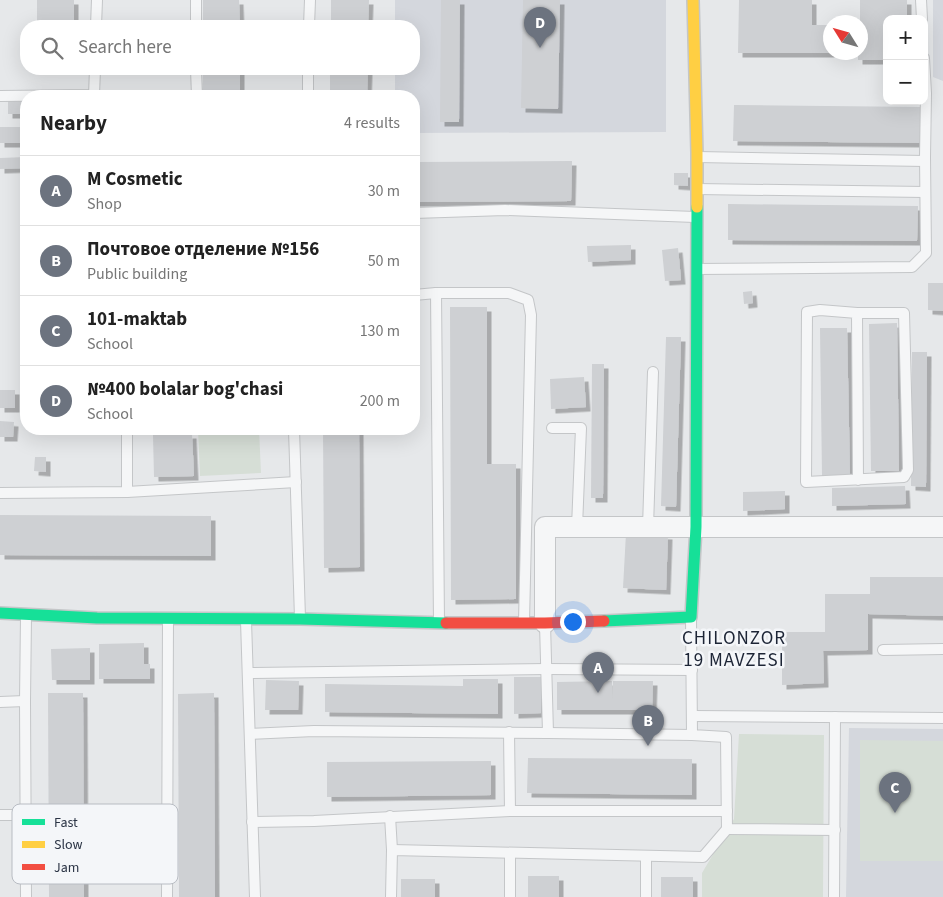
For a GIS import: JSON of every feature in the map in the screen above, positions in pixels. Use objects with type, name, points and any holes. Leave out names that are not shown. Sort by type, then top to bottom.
[{"type":"street","points":[[0,613],[97,618],[300,619],[439,623],[545,623],[691,617],[696,527],[697,157],[693,0]]},
{"type":"street","points":[[545,623],[536,526],[943,526]]},
{"type":"lane","points":[[96,20],[97,0]]},
{"type":"lane","points":[[196,0],[196,20]]},
{"type":"lane","points":[[309,20],[310,0]]},
{"type":"lane","points":[[921,0],[922,15]]},
{"type":"lane","points":[[696,269],[912,267],[926,253],[926,94],[924,60]]},
{"type":"lane","points":[[95,75],[95,90]]},
{"type":"lane","points":[[196,75],[197,90]]},
{"type":"lane","points":[[308,75],[308,90]]},
{"type":"lane","points":[[0,96],[20,96]]},
{"type":"lane","points":[[697,157],[925,161]]},
{"type":"lane","points":[[696,189],[926,192]]},
{"type":"lane","points":[[420,213],[505,210],[696,217]]},
{"type":"lane","points":[[436,293],[439,623]]},
{"type":"lane","points":[[420,294],[509,293],[528,300],[531,315],[536,526],[524,623]]},
{"type":"lane","points":[[820,310],[858,313],[904,313],[908,470],[904,477],[806,482],[807,312],[820,310]]},
{"type":"lane","points":[[858,313],[858,480]]},
{"type":"lane","points":[[648,527],[653,372]]},
{"type":"lane","points":[[552,428],[581,428],[577,527]]},
{"type":"lane","points":[[127,435],[127,492]]},
{"type":"lane","points":[[294,435],[300,619]]},
{"type":"lane","points":[[0,493],[127,492],[296,482]]},
{"type":"lane","points":[[25,804],[26,615]]},
{"type":"lane","points":[[691,617],[692,735]]},
{"type":"lane","points":[[167,804],[168,619]]},
{"type":"lane","points":[[246,619],[255,897]]},
{"type":"lane","points":[[545,623],[548,733]]},
{"type":"lane","points":[[883,650],[943,649]]},
{"type":"lane","points":[[249,673],[547,669],[692,670]]},
{"type":"lane","points":[[0,702],[25,701]]},
{"type":"lane","points":[[693,716],[943,718]]},
{"type":"lane","points":[[834,897],[835,717]]},
{"type":"lane","points":[[250,734],[314,731],[509,732],[726,737],[727,829],[703,857],[392,850]]},
{"type":"lane","points":[[509,732],[510,811]]},
{"type":"lane","points":[[252,822],[314,821],[510,811],[727,811]]},
{"type":"lane","points":[[390,816],[392,850],[390,897]]},
{"type":"lane","points":[[727,829],[835,830]]},
{"type":"lane","points":[[510,853],[510,897]]},
{"type":"lane","points":[[646,856],[646,897]]},
{"type":"lane","points":[[26,884],[26,897]]},
{"type":"lane","points":[[167,884],[167,897]]},
{"type":"shaded area","points":[[395,0],[666,0],[666,132],[420,133],[420,90],[395,90],[395,75],[420,75],[420,20],[395,20]]},
{"type":"shaded area","points":[[933,0],[943,0],[943,81],[933,77]]},
{"type":"shaded area","points":[[198,435],[259,435],[261,473],[200,476]]},
{"type":"shaded area","points":[[849,728],[943,729],[943,897],[846,897]]},
{"type":"shaded area","points":[[739,734],[824,735],[823,897],[702,897],[702,873],[734,819]]},
{"type":"shaded area","points":[[860,740],[943,741],[943,861],[860,861]]},
{"type":"building","points":[[37,0],[74,0],[74,20],[37,20]]},
{"type":"building","points":[[203,0],[239,0],[240,20],[203,20]]},
{"type":"building","points":[[331,0],[369,0],[368,20],[331,20]]},
{"type":"building","points":[[441,0],[460,0],[459,122],[440,122]]},
{"type":"building","points":[[523,0],[560,0],[558,109],[521,108]]},
{"type":"building","points":[[739,0],[812,0],[812,25],[823,25],[823,53],[738,53]]},
{"type":"building","points":[[860,0],[907,0],[907,15],[883,15],[883,60],[868,60],[868,15],[860,15]]},
{"type":"building","points":[[203,75],[240,75],[240,90],[203,90]]},
{"type":"building","points":[[330,75],[368,75],[367,90],[330,90]]},
{"type":"building","points":[[8,98],[20,98],[20,114],[8,114]]},
{"type":"building","points":[[734,105],[922,107],[922,143],[733,141]]},
{"type":"building","points":[[0,127],[20,127],[20,143],[0,143]]},
{"type":"building","points":[[20,157],[20,168],[0,169],[0,158]]},
{"type":"building","points":[[572,161],[571,201],[420,202],[420,162]]},
{"type":"building","points":[[674,173],[688,173],[688,186],[674,185]]},
{"type":"building","points":[[728,204],[918,206],[917,241],[728,240]]},
{"type":"building","points":[[631,245],[631,260],[588,262],[587,246]]},
{"type":"building","points":[[678,248],[681,280],[665,281],[662,250]]},
{"type":"building","points":[[928,283],[943,283],[943,311],[928,310]]},
{"type":"building","points":[[752,291],[753,303],[744,304],[743,292]]},
{"type":"building","points":[[450,307],[487,307],[487,464],[516,464],[516,599],[451,600]]},
{"type":"building","points":[[897,323],[899,471],[871,471],[869,324]]},
{"type":"building","points":[[820,328],[847,328],[850,475],[822,476]]},
{"type":"building","points":[[666,337],[681,337],[676,507],[661,506]]},
{"type":"building","points":[[912,352],[927,352],[926,487],[911,486]]},
{"type":"building","points":[[592,364],[604,364],[603,498],[591,498]]},
{"type":"building","points":[[584,377],[586,407],[551,409],[550,379]]},
{"type":"building","points":[[0,390],[15,390],[15,408],[0,408]]},
{"type":"building","points":[[0,421],[14,422],[13,437],[0,437]]},
{"type":"building","points":[[153,435],[192,435],[194,476],[154,477]]},
{"type":"building","points":[[323,435],[359,435],[360,567],[324,568]]},
{"type":"building","points":[[35,457],[46,457],[46,472],[34,471]]},
{"type":"building","points":[[905,486],[906,504],[832,506],[832,488]]},
{"type":"building","points":[[785,491],[785,509],[743,511],[743,492]]},
{"type":"building","points":[[0,515],[211,516],[211,556],[0,555]]},
{"type":"building","points":[[626,533],[668,535],[666,590],[623,588]]},
{"type":"building","points":[[870,577],[943,577],[943,616],[868,614],[868,650],[823,651],[824,683],[782,685],[782,632],[825,632],[825,594],[870,594]]},
{"type":"building","points":[[144,643],[144,664],[150,664],[150,679],[99,679],[99,644]]},
{"type":"building","points":[[90,648],[90,680],[52,680],[51,649]]},
{"type":"building","points":[[514,677],[541,677],[541,713],[514,714]]},
{"type":"building","points":[[463,679],[498,679],[498,714],[325,712],[325,684],[463,686]]},
{"type":"building","points":[[266,680],[299,681],[298,710],[265,710]]},
{"type":"building","points":[[612,681],[612,699],[613,681],[653,681],[652,710],[557,710],[557,682]]},
{"type":"building","points":[[48,693],[83,693],[84,804],[49,804]]},
{"type":"building","points":[[214,693],[215,897],[179,897],[178,694]]},
{"type":"building","points":[[528,758],[692,759],[692,795],[527,793]]},
{"type":"building","points":[[491,761],[491,795],[327,797],[327,762]]},
{"type":"building","points":[[528,876],[559,876],[559,897],[528,897]]},
{"type":"building","points":[[661,877],[693,877],[693,897],[661,897]]},
{"type":"building","points":[[401,879],[435,879],[435,897],[401,897]]},
{"type":"building","points":[[49,884],[84,884],[84,897],[49,897]]},
{"type":"traffic: fast","points":[[604,621],[691,617],[696,527],[697,207]]},
{"type":"traffic: fast","points":[[0,613],[97,618],[300,619],[446,623]]},
{"type":"traffic: slow","points":[[693,0],[697,207]]},
{"type":"traffic: jam","points":[[446,623],[604,621]]},
{"type":"place","name":"№400 bolalar bog'chasi","points":[[540,48]]},
{"type":"place","name":"M Cosmetic","points":[[598,693]]},
{"type":"place","name":"Почтовое отделение №156","points":[[648,746]]},
{"type":"place","name":"101-maktab","points":[[895,813]]},
{"type":"district","name":"CHILONZOR 19 MAVZESI","points":[[734,649]]}]
